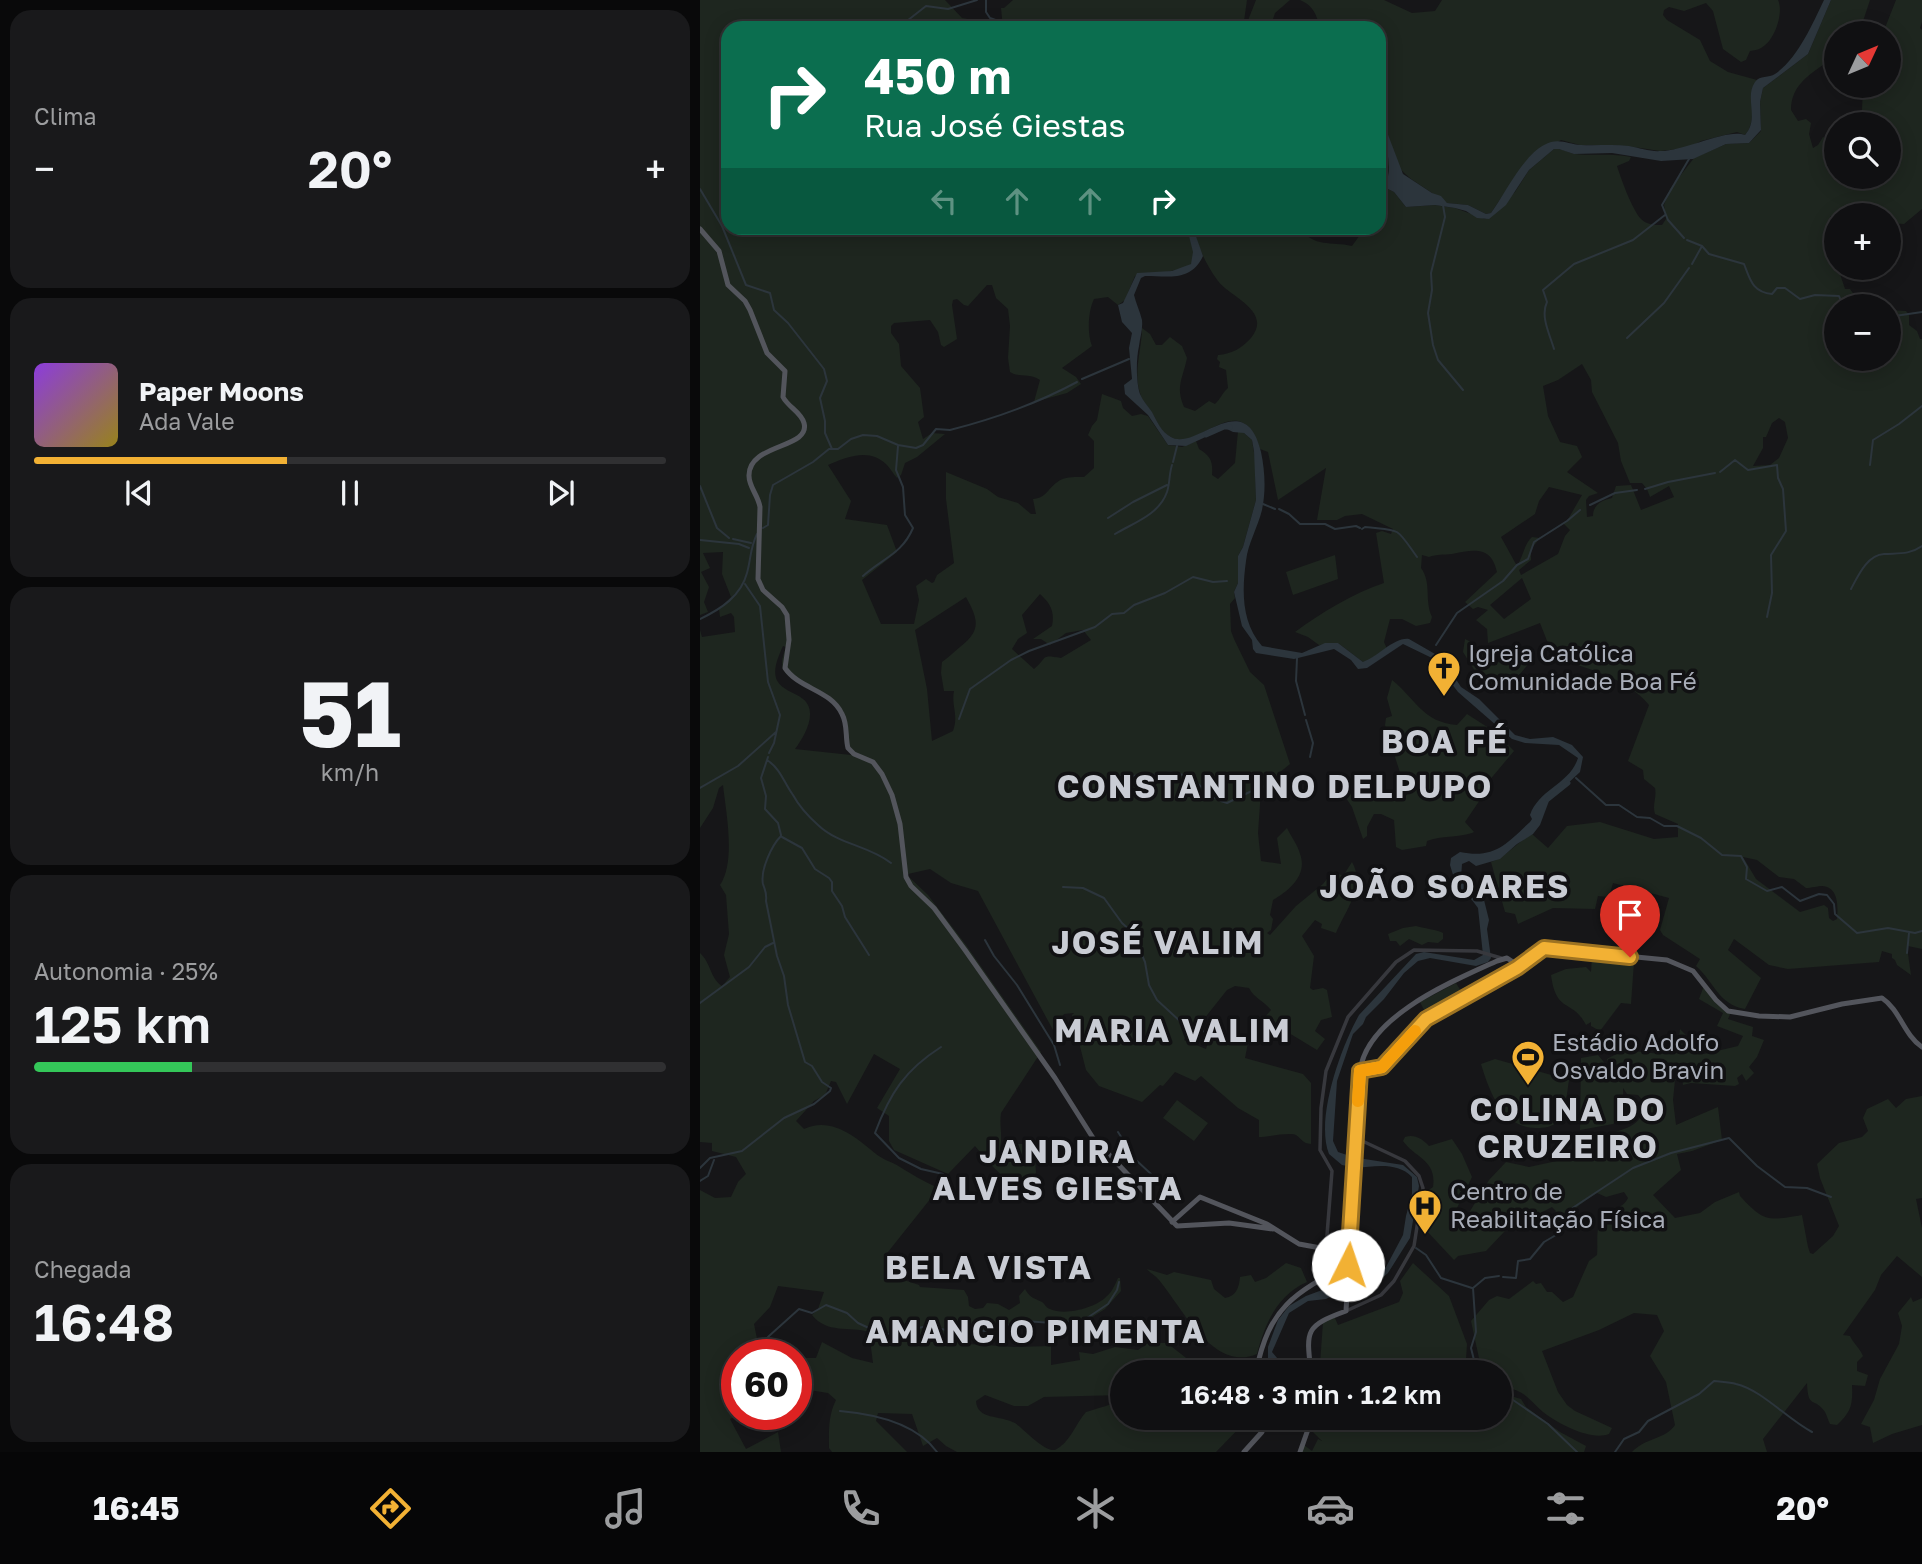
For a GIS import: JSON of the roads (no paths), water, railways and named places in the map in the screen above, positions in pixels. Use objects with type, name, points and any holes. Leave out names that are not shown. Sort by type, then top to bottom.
[{"type":"main road","points":[[700,229],[719,251],[728,285],[745,301],[766,353],[785,370],[783,397],[802,418],[805,426],[804,433],[799,438],[764,453],[751,465],[749,480],[758,497],[761,529],[758,579],[763,590],[782,607],[788,620],[789,640],[785,668],[797,680],[835,703],[846,723],[848,748],[880,769],[892,795],[900,824],[909,882],[941,918],[1060,1086],[1093,1138],[1172,1222],[1180,1227],[1229,1223],[1273,1229]]},
{"type":"main road","points":[[1360,1071],[1382,1067],[1426,1019],[1488,985],[1544,948]]},
{"type":"main road","points":[[1310,1360],[1311,1328],[1346,1311],[1360,1071],[1364,1054],[1399,1014],[1417,1001],[1500,960],[1518,962],[1544,948],[1674,962],[1699,977],[1728,1011],[1759,1016],[1796,1016],[1879,998],[1889,1004],[1913,1039],[1922,1047]]},
{"type":"main road","points":[[1510,971],[1513,962]]},
{"type":"main road","points":[[1172,1222],[1200,1197],[1264,1223],[1299,1244],[1350,1249]]},
{"type":"main road","points":[[1260,1360],[1269,1331],[1287,1303],[1302,1290],[1348,1265]]},
{"type":"main road","points":[[1244,1452],[1263,1430]]},
{"type":"main road","points":[[1300,1452],[1308,1430]]},
{"type":"street","points":[[1326,1248],[1332,1175],[1331,1168],[1321,1155],[1319,1136],[1326,1071],[1348,1017],[1396,962],[1414,950],[1481,953],[1500,960]]},
{"type":"street","points":[[1346,1311],[1376,1298],[1390,1287],[1414,1246],[1423,1188],[1419,1176],[1405,1161],[1356,1138]]},
{"type":"waterway","points":[[907,21],[926,6],[948,9],[977,0]]},
{"type":"waterway","points":[[986,0],[986,12],[990,18],[998,21]]},
{"type":"waterway","points":[[1684,238],[1668,220],[1662,205],[1689,159]]},
{"type":"waterway","points":[[700,189],[721,224]]},
{"type":"waterway","points":[[1443,205],[1445,217],[1431,273],[1432,290],[1428,313],[1438,360],[1463,390]]},
{"type":"waterway","points":[[1554,349],[1545,319],[1547,302],[1543,290],[1574,264],[1633,240],[1665,215]]},
{"type":"waterway","points":[[726,235],[746,285],[770,293],[774,310],[788,323],[824,369],[827,381],[820,398],[825,433],[832,449]]},
{"type":"waterway","points":[[1687,240],[1702,246],[1709,254],[1744,264],[1753,284],[1760,291],[1772,294],[1777,288],[1785,288],[1800,299],[1824,295]]},
{"type":"waterway","points":[[1692,264],[1702,246]]},
{"type":"waterway","points":[[1627,338],[1664,303],[1689,268]]},
{"type":"waterway","points":[[1901,315],[1922,312]]},
{"type":"waterway","points":[[1082,379],[1129,359]]},
{"type":"waterway","points":[[763,528],[768,525],[773,485],[813,462],[829,449],[838,449],[851,439],[863,435],[877,436],[898,445],[916,448],[923,445],[936,429],[950,430],[999,416],[1077,382]]},
{"type":"waterway","points":[[1870,465],[1873,440],[1922,406]]},
{"type":"waterway","points":[[1206,435],[1230,427]]},
{"type":"waterway","points":[[863,576],[898,550],[913,528],[905,515],[903,487],[896,470],[898,446]]},
{"type":"waterway","points":[[1173,462],[1177,446]]},
{"type":"waterway","points":[[1720,472],[1735,460],[1748,470],[1777,465],[1778,478],[1783,489],[1786,531],[1771,555],[1772,593],[1767,617]]},
{"type":"waterway","points":[[1115,534],[1145,518],[1158,507],[1167,492],[1172,465]]},
{"type":"waterway","points":[[1645,489],[1715,473]]},
{"type":"waterway","points":[[1108,518],[1167,485]]},
{"type":"waterway","points":[[700,486],[717,528],[729,538]]},
{"type":"waterway","points":[[1590,505],[1615,493],[1637,490]]},
{"type":"waterway","points":[[1263,504],[1275,509]]},
{"type":"waterway","points":[[1279,509],[1300,524],[1325,524],[1335,529],[1356,526],[1360,528]]},
{"type":"waterway","points":[[1436,645],[1457,613],[1503,581],[1517,565],[1528,559],[1534,542],[1580,510]]},
{"type":"waterway","points":[[1362,529],[1365,527],[1397,532],[1417,557]]},
{"type":"waterway","points":[[700,619],[723,606],[740,588],[747,573],[757,534]]},
{"type":"waterway","points":[[733,539],[751,543]]},
{"type":"waterway","points":[[700,540],[739,544],[749,548]]},
{"type":"waterway","points":[[1851,589],[1864,567],[1873,558],[1878,555],[1908,552],[1922,546]]},
{"type":"waterway","points":[[959,719],[970,689],[1011,660],[1095,627],[1112,614],[1124,613],[1134,605],[1165,593],[1193,577],[1213,582],[1227,581]]},
{"type":"waterway","points":[[745,584],[760,606],[768,682],[780,715],[769,753]]},
{"type":"waterway","points":[[1297,658],[1296,681],[1305,715]]},
{"type":"waterway","points":[[1306,720],[1313,743],[1310,757]]},
{"type":"waterway","points":[[700,788],[738,766],[776,732]]},
{"type":"waterway","points":[[768,757],[761,778],[766,796],[765,809],[778,823],[781,835]]},
{"type":"waterway","points":[[767,760],[779,772],[801,807],[826,832],[873,852],[891,863]]},
{"type":"waterway","points":[[1110,777],[1180,774],[1227,803],[1260,787],[1286,784],[1299,774]]},
{"type":"waterway","points":[[1576,778],[1606,805],[1619,805],[1637,817],[1650,818],[1664,826],[1677,826],[1701,838],[1722,855],[1741,856],[1747,867],[1746,879],[1767,891],[1782,887],[1800,901],[1819,894],[1827,895],[1834,904],[1835,914],[1857,933],[1888,928],[1915,933],[1922,931]]},
{"type":"waterway","points":[[1548,799],[1568,783]]},
{"type":"waterway","points":[[700,1168],[710,1158],[742,1151],[784,1118],[814,1104],[831,1088],[822,1082],[812,1066],[805,1062],[788,1005],[766,901],[763,872],[771,851],[781,836]]},
{"type":"waterway","points":[[782,837],[802,848],[815,869],[832,882],[832,891],[842,906],[845,917],[869,955]]},
{"type":"waterway","points":[[1063,887],[1083,888],[1104,898],[1132,932],[1145,962],[1149,985],[1157,1000],[1182,1023],[1249,1044]]},
{"type":"waterway","points":[[1907,953],[1909,933]]},
{"type":"waterway","points":[[985,940],[1054,1045],[1060,1065]]},
{"type":"waterway","points":[[700,1003],[749,967],[765,947],[773,943]]},
{"type":"waterway","points":[[941,1047],[900,1084],[875,1133],[899,1158],[921,1169],[943,1174]]},
{"type":"waterway","points":[[1118,1132],[1136,1160],[1151,1174]]},
{"type":"waterway","points":[[1503,1277],[1516,1278],[1518,1261],[1530,1259],[1544,1242],[1556,1235],[1563,1218],[1571,1209],[1633,1168],[1671,1153],[1729,1138],[1757,1166],[1785,1187],[1807,1188],[1831,1197]]},
{"type":"waterway","points":[[700,1181],[708,1176],[714,1160]]},
{"type":"waterway","points":[[1416,1248],[1426,1255],[1441,1278],[1472,1288]]},
{"type":"waterway","points":[[1473,1288],[1485,1278],[1499,1276]]},
{"type":"waterway","points":[[766,1339],[799,1309],[812,1313],[826,1305],[847,1313],[858,1323],[884,1335],[928,1326],[946,1330],[987,1331],[1024,1321],[1053,1323],[1084,1320],[1108,1304],[1119,1282]]},
{"type":"waterway","points":[[1473,1288],[1476,1332],[1471,1348],[1474,1360]]},
{"type":"waterway","points":[[1615,1452],[1624,1439],[1639,1432],[1648,1421],[1699,1394],[1714,1381],[1746,1387],[1812,1432]]},
{"type":"waterway","points":[[1512,1399],[1548,1424],[1577,1452]]},
{"type":"waterway","points":[[840,1411],[880,1418],[906,1427],[928,1442],[937,1452]]},
{"type":"place","name":"Igreja Católica Comunidade Boa Fé","points":[[1444,698]]},
{"type":"place","name":"Estádio Adolfo Osvaldo Bravin","points":[[1528,1087]]},
{"type":"place","name":"Centro de Reabilitação Física","points":[[1425,1236]]},
{"type":"district","name":"BOA FÉ","points":[[1445,742]]},
{"type":"district","name":"CONSTANTINO DELPUPO","points":[[1275,787]]},
{"type":"district","name":"JOÃO SOARES","points":[[1445,887]]},
{"type":"district","name":"JOSÉ VALIM","points":[[1158,943]]},
{"type":"district","name":"MARIA VALIM","points":[[1173,1031]]},
{"type":"district","name":"COLINA DO CRUZEIRO","points":[[1568,1128]]},
{"type":"district","name":"JANDIRA ALVES GIESTA","points":[[1058,1170]]},
{"type":"district","name":"BELA VISTA","points":[[989,1268]]},
{"type":"district","name":"AMANCIO PIMENTA","points":[[1036,1332]]}]
